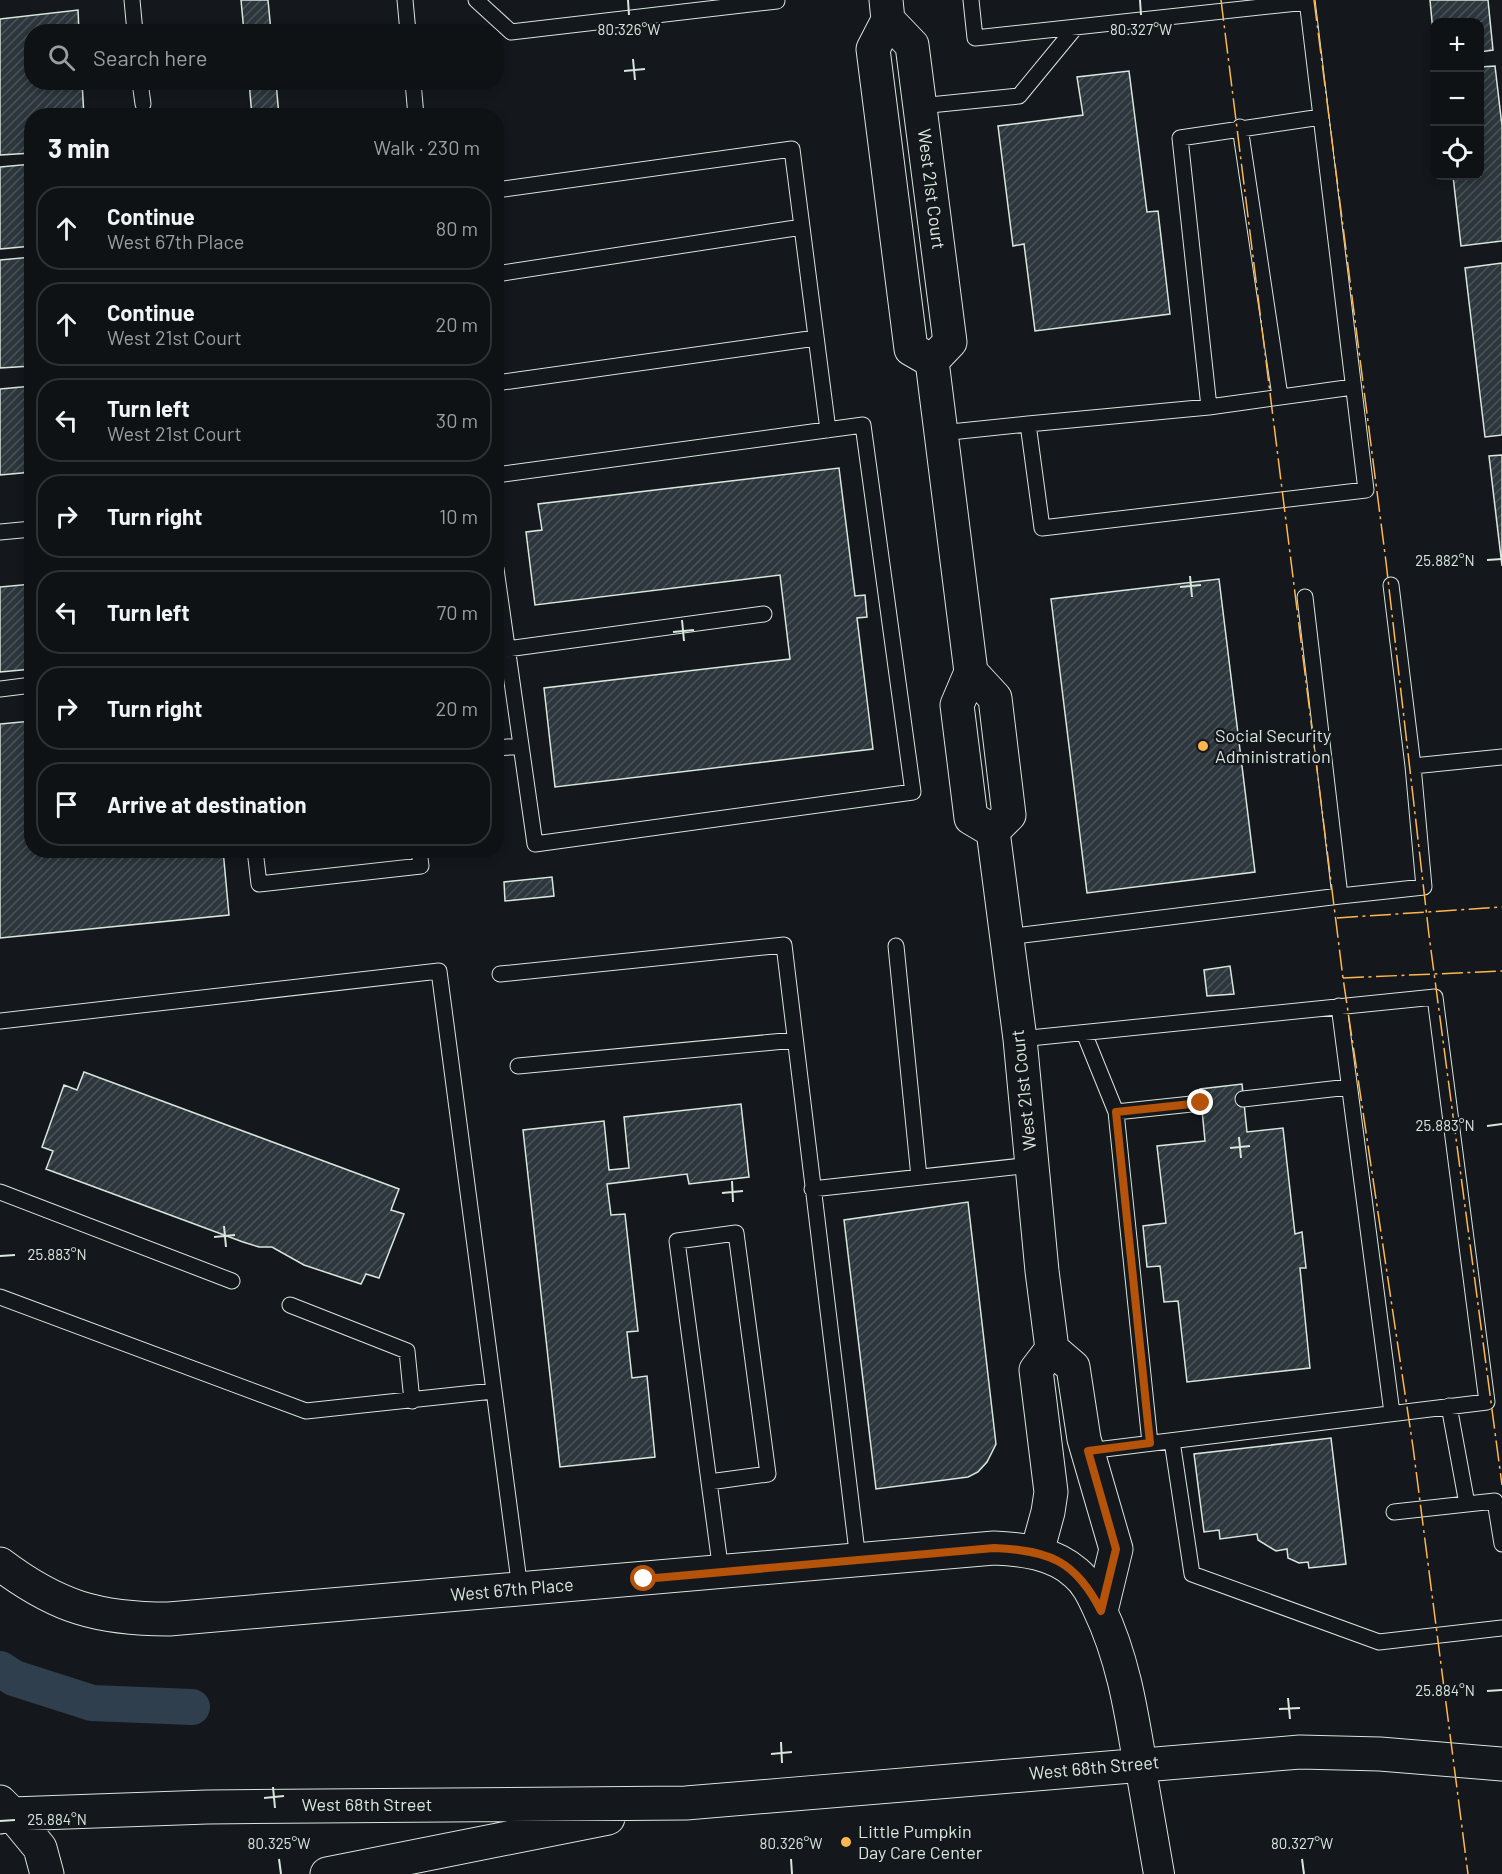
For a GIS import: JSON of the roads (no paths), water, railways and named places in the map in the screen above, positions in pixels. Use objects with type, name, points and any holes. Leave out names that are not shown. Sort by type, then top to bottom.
[{"type":"street","name":"West 21st Court","points":[[887,10],[912,45],[920,106],[950,342],[932,361]]},
{"type":"street","name":"West 21st Court","points":[[887,10],[873,49],[911,349],[932,361]]},
{"type":"street","name":"West 21st Court","points":[[932,361],[971,672],[957,705],[971,818],[993,831],[1020,1040],[1031,1164],[1052,1349]]},
{"type":"street","points":[[1101,1611],[1116,1549],[1088,1451],[1073,1367],[1052,1349],[1036,1370],[1051,1492],[1037,1552],[1058,1561],[1076,1573],[1089,1588],[1111,1635],[1123,1670],[1159,1874]]},
{"type":"street","name":"West 67th Place","points":[[0,1564],[32,1587],[65,1603],[99,1614],[142,1619],[201,1617],[994,1548],[1037,1552]]},
{"type":"street","name":"West 68th Street","points":[[3,1811],[686,1803],[1300,1752],[1334,1752],[1502,1764]]},
{"type":"street","name":"West 68th Street","points":[[327,1874],[686,1803]]},
{"type":"street","points":[[3,1811],[40,1848],[46,1874]]},
{"type":"lane","points":[[132,0],[134,24]]},
{"type":"lane","points":[[405,0],[407,24]]},
{"type":"lane","points":[[476,0],[502,24]]},
{"type":"lane","points":[[971,0],[975,38],[1307,1],[1366,490],[1042,528],[1028,424]]},
{"type":"lane","points":[[504,26],[511,32],[777,1]]},
{"type":"lane","points":[[920,106],[1019,96],[1074,28]]},
{"type":"lane","points":[[141,90],[143,104]]},
{"type":"lane","points":[[414,90],[415,108]]},
{"type":"lane","points":[[1209,407],[1180,138],[1321,117]]},
{"type":"lane","points":[[1240,128],[1280,396]]},
{"type":"lane","points":[[504,189],[792,149],[828,430]]},
{"type":"lane","points":[[504,273],[802,227]]},
{"type":"lane","points":[[504,382],[816,338]]},
{"type":"lane","points":[[941,434],[1209,407],[1353,387]]},
{"type":"lane","points":[[504,474],[863,425],[913,792],[535,844],[504,627]]},
{"type":"lane","points":[[0,532],[24,530]]},
{"type":"lane","points":[[1007,937],[1424,887],[1413,766],[1391,585]]},
{"type":"lane","points":[[1305,597],[1340,896]]},
{"type":"lane","points":[[507,649],[764,614]]},
{"type":"lane","points":[[0,689],[24,686]]},
{"type":"lane","points":[[504,747],[521,746]]},
{"type":"lane","points":[[1413,766],[1502,757]]},
{"type":"lane","points":[[256,858],[258,884],[421,866],[420,858]]},
{"type":"lane","points":[[500,974],[784,945],[858,1560]]},
{"type":"lane","points":[[896,946],[919,1177]]},
{"type":"lane","points":[[0,1020],[439,971],[520,1589]]},
{"type":"lane","points":[[1020,1040],[1435,997],[1487,1402],[1088,1451]]},
{"type":"lane","points":[[1339,1006],[1392,1413]]},
{"type":"lane","points":[[1084,1033],[1116,1112],[1150,1443]]},
{"type":"lane","points":[[518,1066],[795,1040]]},
{"type":"lane","points":[[1243,1098],[1349,1087]]},
{"type":"lane","points":[[1116,1112],[1201,1103]]},
{"type":"lane","points":[[812,1189],[1031,1164]]},
{"type":"lane","points":[[0,1192],[232,1281]]},
{"type":"lane","points":[[709,1482],[768,1474],[736,1233],[677,1241],[709,1482],[721,1572]]},
{"type":"lane","points":[[0,1297],[306,1411],[493,1391]]},
{"type":"lane","points":[[290,1305],[407,1351],[412,1401]]},
{"type":"lane","points":[[1449,1406],[1467,1504]]},
{"type":"lane","points":[[1172,1441],[1192,1575],[1379,1642],[1502,1628]]},
{"type":"lane","points":[[1394,1512],[1496,1501],[1502,1544]]},
{"type":"waterway","points":[[0,1669],[14,1678],[92,1703],[192,1707]]},
{"type":"place","name":"Social Security Administration","points":[[1203,746]]},
{"type":"place","name":"Little Pumpkin Day Care Center","points":[[846,1842]]}]
